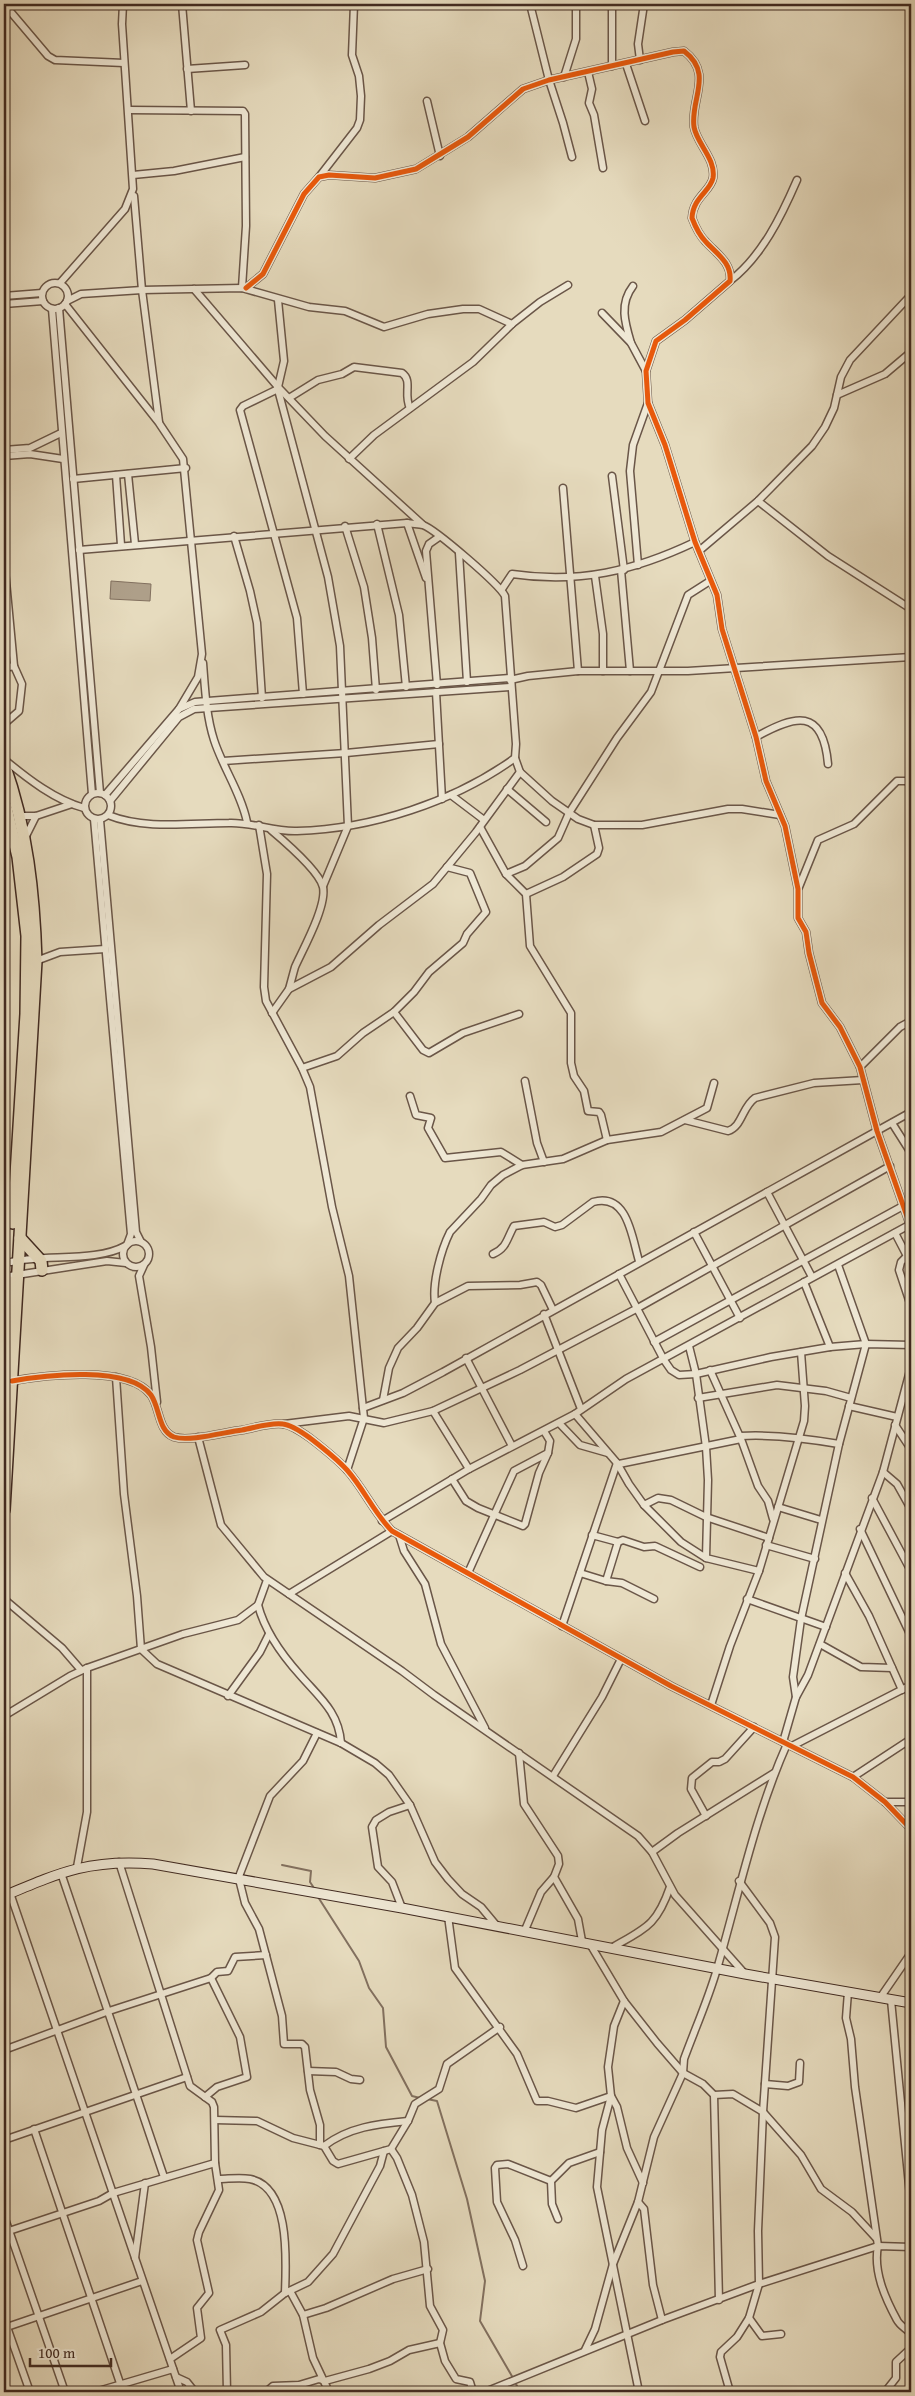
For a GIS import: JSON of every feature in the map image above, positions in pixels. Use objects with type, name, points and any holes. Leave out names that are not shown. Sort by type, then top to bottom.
[{"type":"highway","points":[[4,764],[24,840],[35,914],[36,961],[20,1238],[14,1261]]},
{"type":"highway","points":[[4,798],[18,857],[27,936],[26,1014],[14,1261],[12,1381],[4,1510]]},
{"type":"highway","points":[[20,1238],[38,1258],[42,1270]]},
{"type":"highway","points":[[4,1372],[14,1276]]},
{"type":"street","points":[[4,4],[11,7],[48,56],[55,60],[124,63]]},
{"type":"street","points":[[124,4],[122,24],[124,63],[142,290],[159,423]]},
{"type":"street","points":[[182,4],[192,111]]},
{"type":"street","points":[[244,288],[263,274],[304,194],[357,128],[360,120],[359,76],[352,55],[354,4]]},
{"type":"street","points":[[530,4],[548,80],[563,123],[572,157]]},
{"type":"street","points":[[564,77],[576,39],[576,4]]},
{"type":"street","points":[[612,4],[612,66]]},
{"type":"street","points":[[640,60],[638,44],[644,4]]},
{"type":"street","points":[[319,177],[387,176],[416,169],[440,156],[468,137],[516,93],[548,80],[684,51],[690,56],[700,76],[694,128],[707,154],[714,175],[712,182],[696,200],[692,218],[705,241],[728,266],[730,281]]},
{"type":"street","points":[[626,64],[645,121]]},
{"type":"street","points":[[187,68],[244,65]]},
{"type":"street","points":[[588,72],[592,89],[589,103],[594,115],[603,168]]},
{"type":"street","points":[[427,101],[440,156]]},
{"type":"street","points":[[129,110],[243,111],[245,114],[246,226],[244,288]]},
{"type":"street","points":[[134,175],[245,157]]},
{"type":"street","points":[[382,1521],[469,1469],[575,1414],[626,1379],[910,1225],[876,1131],[860,1067],[840,1027],[822,1003],[816,972],[808,954],[806,932],[798,918],[798,889],[780,815],[766,781],[756,737],[722,629],[719,601],[694,542],[665,445],[648,403],[646,372],[656,341],[685,320],[753,259],[763,246],[786,206],[796,180]]},
{"type":"street","points":[[62,285],[125,209],[134,189]]},
{"type":"street","points":[[4,296],[42,293],[51,283],[62,285],[81,294]]},
{"type":"street","points":[[349,459],[374,435],[473,362],[512,324],[540,302],[568,284]]},
{"type":"street","points":[[62,285],[67,291],[66,302],[159,423],[183,459],[186,468],[207,705],[214,740],[241,800],[247,822]]},
{"type":"street","points":[[632,286],[624,298],[624,309],[631,343],[646,372]]},
{"type":"street","points":[[56,308],[81,294],[142,290],[244,288],[278,300],[321,309],[345,311],[384,327],[428,314],[463,309],[479,309],[512,324]]},
{"type":"street","points":[[194,289],[278,388],[349,459],[424,526],[502,589],[505,596],[516,744],[515,758],[520,772],[552,800],[586,824],[642,825],[728,809],[742,809],[780,815]]},
{"type":"street","points":[[42,293],[43,301]]},
{"type":"street","points":[[699,551],[758,501],[812,446],[825,427],[837,395],[841,377],[850,360],[911,295]]},
{"type":"street","points":[[272,1013],[289,989],[295,967],[308,944],[321,901],[323,886],[348,826],[343,695],[335,611],[278,388],[284,361],[278,300]]},
{"type":"street","points":[[4,304],[43,301],[56,308]]},
{"type":"street","points":[[56,308],[61,433],[92,794]]},
{"type":"street","points":[[56,308],[103,794],[110,801],[111,808],[108,815]]},
{"type":"street","points":[[602,313],[631,343]]},
{"type":"street","points":[[837,395],[885,374],[911,352]]},
{"type":"street","points":[[289,398],[325,377],[342,374],[354,367],[366,367],[402,374],[407,377],[406,399],[410,408]]},
{"type":"street","points":[[278,388],[243,406],[240,410],[297,618],[303,694]]},
{"type":"street","points":[[638,565],[630,471],[634,445],[648,403]]},
{"type":"street","points":[[4,450],[30,448],[61,433]]},
{"type":"street","points":[[4,456],[30,454],[63,459]]},
{"type":"street","points":[[73,478],[186,468]]},
{"type":"street","points":[[128,474],[135,544]]},
{"type":"street","points":[[116,475],[121,545]]},
{"type":"street","points":[[612,476],[630,671]]},
{"type":"street","points":[[563,488],[572,578],[578,670]]},
{"type":"street","points":[[758,501],[828,556],[911,609]]},
{"type":"street","points":[[79,550],[344,526],[408,523],[424,526]]},
{"type":"street","points":[[408,523],[426,578]]},
{"type":"street","points":[[377,524],[399,615],[406,687]]},
{"type":"street","points":[[344,526],[364,587],[372,638],[376,690]]},
{"type":"street","points":[[234,536],[257,623],[262,698]]},
{"type":"street","points":[[439,537],[429,544],[426,552],[426,578],[437,688],[442,799]]},
{"type":"street","points":[[502,589],[512,574],[549,578],[595,576],[638,565],[694,542]]},
{"type":"street","points":[[459,553],[467,682]]},
{"type":"street","points":[[4,560],[14,666],[22,684],[22,700],[19,710],[4,724]]},
{"type":"street","points":[[595,576],[603,634],[603,671]]},
{"type":"street","points":[[506,874],[525,866],[555,841],[569,813],[591,782],[616,738],[651,692],[688,595],[710,581]]},
{"type":"street","points":[[84,808],[86,800],[92,794],[103,794],[179,709],[198,677],[202,654]]},
{"type":"street","points":[[110,801],[180,717],[194,709],[207,705],[450,687],[481,689],[578,670],[659,671],[911,657]]},
{"type":"street","points":[[4,668],[14,666]]},
{"type":"street","points":[[480,681],[481,689]]},
{"type":"street","points":[[450,687],[467,682],[510,682]]},
{"type":"street","points":[[354,694],[376,690],[392,692],[406,687],[420,690]]},
{"type":"street","points":[[287,699],[303,694],[314,697]]},
{"type":"street","points":[[246,702],[262,698],[273,700]]},
{"type":"street","points":[[179,709],[195,702],[207,705]]},
{"type":"street","points":[[756,737],[782,722],[804,721],[815,725],[823,735],[828,764]]},
{"type":"street","points":[[223,761],[346,753],[439,744]]},
{"type":"street","points":[[4,759],[23,775],[72,804],[84,808],[88,815],[97,819],[108,815],[119,820],[147,823],[247,822],[271,829],[295,831],[348,826],[404,813],[451,795],[515,758]]},
{"type":"street","points":[[289,989],[331,968],[379,925],[433,884],[480,827],[520,772]]},
{"type":"street","points":[[8,777],[23,775]]},
{"type":"street","points":[[798,889],[818,840],[854,824],[897,781],[906,781],[911,785]]},
{"type":"street","points":[[507,789],[546,822]]},
{"type":"street","points":[[451,795],[484,820]]},
{"type":"street","points":[[19,816],[36,816],[72,804]]},
{"type":"street","points":[[24,840],[36,816]]},
{"type":"street","points":[[97,819],[105,949],[131,1234],[123,1254],[129,1265],[139,1276]]},
{"type":"street","points":[[97,819],[136,1232],[148,1250],[149,1256],[139,1276],[151,1347],[158,1411]]},
{"type":"street","points":[[259,825],[267,874],[264,987],[266,1001],[302,1068],[310,1087],[332,1207],[349,1276],[364,1418],[348,1470]]},
{"type":"street","points":[[526,894],[563,877],[597,854],[599,848],[594,825]]},
{"type":"street","points":[[480,827],[506,874],[526,894],[530,946],[571,1013],[571,1063],[574,1076],[584,1091],[588,1111],[599,1112],[601,1115],[607,1140]]},
{"type":"street","points":[[271,829],[310,868],[323,886]]},
{"type":"street","points":[[302,1068],[337,1056],[363,1033],[394,1012],[414,992],[429,972],[463,943],[467,934],[486,912],[470,873],[447,867]]},
{"type":"street","points":[[36,961],[60,952],[105,949]]},
{"type":"street","points":[[394,1012],[424,1050],[429,1053],[463,1033],[519,1014]]},
{"type":"street","points":[[860,1067],[900,1027],[911,1020]]},
{"type":"street","points":[[526,1080],[537,1143],[544,1162]]},
{"type":"street","points":[[685,1120],[728,1131],[738,1124],[748,1103],[755,1098],[814,1082],[863,1080]]},
{"type":"street","points":[[434,1303],[435,1281],[450,1232],[481,1199],[491,1185],[503,1175],[522,1165],[563,1159],[607,1140],[661,1132],[707,1108],[714,1083]]},
{"type":"street","points":[[410,1096],[416,1115],[432,1118],[428,1128],[446,1158],[501,1152],[522,1165]]},
{"type":"street","points":[[363,1408],[403,1393],[911,1112]]},
{"type":"street","points":[[892,1123],[911,1153]]},
{"type":"street","points":[[12,1381],[38,1377],[116,1377],[131,1381],[144,1388],[152,1396],[169,1435],[177,1438],[198,1437],[336,1417],[364,1418],[384,1423],[433,1411],[559,1349],[636,1309],[890,1166]]},
{"type":"street","points":[[767,1192],[812,1277]]},
{"type":"street","points":[[493,1254],[501,1250],[508,1241],[514,1226],[544,1222],[555,1227],[562,1225],[593,1202],[600,1200],[617,1204],[626,1215],[639,1261]]},
{"type":"street","points":[[654,1342],[903,1206]]},
{"type":"street","points":[[694,1232],[740,1318]]},
{"type":"street","points":[[895,1233],[909,1256],[901,1262],[899,1270],[911,1306]]},
{"type":"street","points":[[14,1261],[110,1252],[131,1242],[141,1242]]},
{"type":"street","points":[[14,1276],[107,1261],[129,1265],[144,1264]]},
{"type":"street","points":[[585,2350],[595,2329],[614,2264],[638,2202],[654,2138],[683,2073],[684,2059],[717,1968],[739,1881],[774,1773],[787,1744],[796,1697],[794,1677],[801,1619],[815,1559],[821,1520],[866,1344],[838,1265]]},
{"type":"street","points":[[618,1274],[664,1360],[671,1370],[678,1375],[696,1374],[830,1347],[866,1344],[911,1346],[911,1337]]},
{"type":"street","points":[[383,1400],[389,1368],[398,1348],[417,1328],[434,1303],[468,1286],[520,1285],[537,1282],[541,1285],[553,1310]]},
{"type":"street","points":[[804,1282],[830,1347]]},
{"type":"street","points":[[544,1314],[581,1409]]},
{"type":"street","points":[[689,1346],[696,1374],[706,1447],[708,1480],[706,1558]]},
{"type":"street","points":[[711,1706],[769,1538],[800,1437],[805,1406],[801,1352]]},
{"type":"street","points":[[466,1358],[512,1446]]},
{"type":"street","points":[[796,1697],[808,1675],[820,1644],[860,1529],[883,1472],[911,1367]]},
{"type":"street","points":[[710,1370],[741,1438],[753,1474],[768,1501],[773,1523]]},
{"type":"street","points":[[116,1377],[124,1494],[137,1596],[141,1649],[157,1664],[341,1743],[389,1775],[410,1805],[435,1862],[462,1894],[481,1907],[496,1925]]},
{"type":"street","points":[[906,1384],[911,1393]]},
{"type":"street","points":[[698,1398],[777,1385],[803,1388],[851,1398]]},
{"type":"street","points":[[849,1406],[897,1417]]},
{"type":"street","points":[[433,1411],[469,1469]]},
{"type":"street","points":[[575,1414],[618,1464],[644,1505],[681,1542],[706,1558],[758,1571]]},
{"type":"street","points":[[559,1423],[580,1446],[608,1453]]},
{"type":"street","points":[[283,1424],[308,1437],[348,1470],[382,1521],[395,1533],[621,1659],[853,1777],[885,1802],[911,1829]]},
{"type":"street","points":[[896,1425],[911,1449]]},
{"type":"street","points":[[452,1480],[466,1501],[520,1526],[525,1524],[538,1473],[548,1453],[550,1440],[544,1430]]},
{"type":"street","points":[[618,1464],[768,1434],[839,1444]]},
{"type":"street","points":[[198,1437],[221,1525],[267,1580],[638,1836],[652,1852],[670,1887],[745,1974]]},
{"type":"street","points":[[468,1573],[514,1472],[548,1453]]},
{"type":"street","points":[[562,1626],[618,1464]]},
{"type":"street","points":[[883,1472],[898,1484],[911,1509]]},
{"type":"street","points":[[644,1505],[658,1498],[671,1500],[706,1517],[769,1538]]},
{"type":"street","points":[[872,1498],[911,1571]]},
{"type":"street","points":[[778,1507],[821,1520]]},
{"type":"street","points":[[860,1529],[911,1636]]},
{"type":"street","points":[[289,1594],[395,1533]]},
{"type":"street","points":[[395,1533],[425,1584],[441,1644],[486,1731]]},
{"type":"street","points":[[592,1535],[618,1542],[623,1540],[644,1547],[655,1546],[700,1567]]},
{"type":"street","points":[[606,1581],[618,1542]]},
{"type":"street","points":[[766,1546],[815,1559]]},
{"type":"street","points":[[580,1573],[606,1581],[622,1583],[654,1599]]},
{"type":"street","points":[[846,1573],[869,1616],[902,1690]]},
{"type":"street","points":[[4,1716],[84,1669],[183,1634],[215,1628],[238,1620],[258,1605],[267,1580]]},
{"type":"street","points":[[4,1599],[84,1669],[88,1812],[77,1867]]},
{"type":"street","points":[[747,1599],[826,1627]]},
{"type":"street","points":[[258,1605],[268,1634],[291,1665],[333,1713],[339,1727],[341,1743]]},
{"type":"street","points":[[228,1696],[260,1652],[268,1634]]},
{"type":"street","points":[[820,1644],[857,1666],[892,1668]]},
{"type":"street","points":[[553,1776],[602,1697],[621,1659]]},
{"type":"street","points":[[787,1744],[911,1685]]},
{"type":"street","points":[[706,1816],[691,1789],[692,1778],[712,1762],[719,1762],[725,1759],[754,1727]]},
{"type":"street","points":[[317,1733],[303,1761],[270,1796],[238,1879],[244,1898],[259,1929],[282,2016],[284,2044],[304,2045],[310,2090],[320,2125],[322,2145],[333,2161],[338,2164],[387,2150]]},
{"type":"street","points":[[853,1777],[911,1739]]},
{"type":"street","points":[[519,1753],[524,1804],[540,1830],[550,1841],[559,1861],[554,1877],[541,1892],[525,1930]]},
{"type":"street","points":[[652,1852],[678,1833],[774,1773]]},
{"type":"street","points":[[885,1802],[911,1802]]},
{"type":"street","points":[[402,1908],[392,1882],[378,1867],[372,1827],[376,1820],[389,1812],[410,1805]]},
{"type":"street","points":[[119,1862],[187,2077],[195,2091],[205,2097],[214,2107],[215,2163],[219,2179],[217,2196],[197,2240],[209,2293],[198,2308],[201,2338],[170,2359]]},
{"type":"street","points":[[181,2392],[134,2259],[58,2030],[7,1894],[77,1867],[119,1862],[153,1864],[525,1930],[745,1974],[771,1977],[911,2003]]},
{"type":"street","points":[[61,1872],[164,2177]]},
{"type":"street","points":[[554,1877],[578,1919],[586,1942],[624,2001],[683,2073],[703,2084],[714,2095],[719,2300]]},
{"type":"street","points":[[730,2392],[720,2357],[722,2352],[737,2337],[749,2318],[760,2284],[758,2231],[774,1930],[739,1881]]},
{"type":"street","points":[[614,1947],[656,1920],[663,1908],[670,1887]]},
{"type":"street","points":[[448,1916],[456,1968],[500,2027],[520,2058],[537,2102],[548,2101],[576,2108],[611,2096]]},
{"type":"street","points":[[880,1998],[911,1953]]},
{"type":"street","points":[[4,2049],[109,2011],[211,1978],[215,1973],[228,1971],[235,1957],[266,1955]]},
{"type":"street","points":[[205,2097],[217,2087],[248,2077],[240,2037],[211,1978]]},
{"type":"street","points":[[848,1992],[846,2018],[851,2038],[854,2087],[877,2242],[877,2264],[886,2299],[897,2321],[911,2334]]},
{"type":"street","points":[[891,2000],[911,2206]]},
{"type":"street","points":[[624,2001],[612,2034],[608,2066],[611,2096],[602,2130],[597,2187],[639,2392]]},
{"type":"street","points":[[227,2392],[226,2345],[220,2330],[261,2312],[288,2292],[312,2279],[333,2254],[387,2150],[408,2121],[415,2104],[439,2089],[447,2064],[500,2027]]},
{"type":"street","points":[[765,2084],[788,2086],[799,2082],[800,2063]]},
{"type":"street","points":[[308,2071],[336,2072],[351,2079],[360,2080]]},
{"type":"street","points":[[4,2140],[187,2077]]},
{"type":"street","points":[[714,2095],[733,2094],[763,2112],[801,2154],[822,2189],[852,2212],[877,2242]]},
{"type":"street","points":[[611,2096],[617,2107],[627,2148],[643,2183]]},
{"type":"street","points":[[215,2120],[257,2121],[293,2138],[322,2145],[352,2130],[376,2124],[408,2121]]},
{"type":"street","points":[[34,2129],[123,2392]]},
{"type":"street","points":[[387,2150],[397,2158],[412,2195],[424,2242],[430,2306],[443,2330],[440,2343],[449,2370],[459,2382],[470,2382],[473,2392]]},
{"type":"street","points":[[558,2219],[552,2204],[551,2181],[569,2163],[600,2152]]},
{"type":"street","points":[[4,2240],[10,2234],[113,2193],[215,2163]]},
{"type":"street","points":[[522,2266],[516,2240],[497,2202],[495,2168],[497,2165],[508,2164],[551,2181]]},
{"type":"street","points":[[219,2179],[251,2179],[262,2184],[272,2195],[285,2233],[288,2292],[303,2315],[313,2358],[330,2392]]},
{"type":"street","points":[[134,2259],[145,2183]]},
{"type":"street","points":[[638,2202],[644,2209],[653,2285],[662,2320]]},
{"type":"street","points":[[4,2216],[65,2392]]},
{"type":"street","points":[[490,2391],[585,2350],[662,2320],[877,2242],[911,2247]]},
{"type":"street","points":[[303,2315],[326,2308],[399,2277],[428,2269]]},
{"type":"street","points":[[30,2392],[5,2327],[142,2282]]},
{"type":"street","points":[[749,2318],[762,2336],[781,2334]]},
{"type":"street","points":[[266,2392],[273,2386],[299,2384],[318,2379],[325,2381],[376,2366],[409,2350],[440,2343]]},
{"type":"street","points":[[885,2392],[896,2378],[896,2362],[911,2348]]},
{"type":"street","points":[[95,2392],[173,2369]]},
{"type":"street","points":[[176,2377],[187,2382],[195,2392]]},
{"type":"shaded area","points":[[111,581],[151,584],[150,601],[110,599]]},
{"type":"waterway","points":[[282,1865],[311,1871],[310,1882],[314,1888]]},
{"type":"waterway","points":[[318,1897],[359,1961],[369,1988],[383,2008],[386,2047],[412,2096],[420,2098]]},
{"type":"waterway","points":[[427,2099],[437,2101],[467,2199],[485,2281],[480,2321],[513,2378]]},
{"type":"waterway","points":[[515,2382],[520,2392]]},
{"type":"railway","points":[[4,923],[6,974],[4,1028]]},
{"type":"cycle path","points":[[246,288],[263,274],[304,194],[319,177],[329,175],[375,178],[416,169],[468,137],[523,89],[549,80],[673,52],[684,51],[693,60],[698,69],[699,78],[694,127],[712,164],[713,178],[709,187],[695,205],[692,218],[701,236],[726,264],[729,269],[730,281],[685,320],[656,341],[646,371],[648,403],[665,445],[695,542],[717,595],[722,629],[756,737],[766,781],[785,826],[798,889],[798,918],[806,932],[809,953],[822,1003],[840,1027],[860,1067],[877,1131],[910,1225]]},
{"type":"cycle path","points":[[12,1381],[45,1376],[86,1374],[125,1379],[140,1386],[151,1395],[162,1425],[174,1437],[207,1436],[273,1424],[283,1424],[294,1428],[334,1457],[347,1470],[392,1531],[671,1686],[853,1777],[885,1802],[911,1829]]}]
